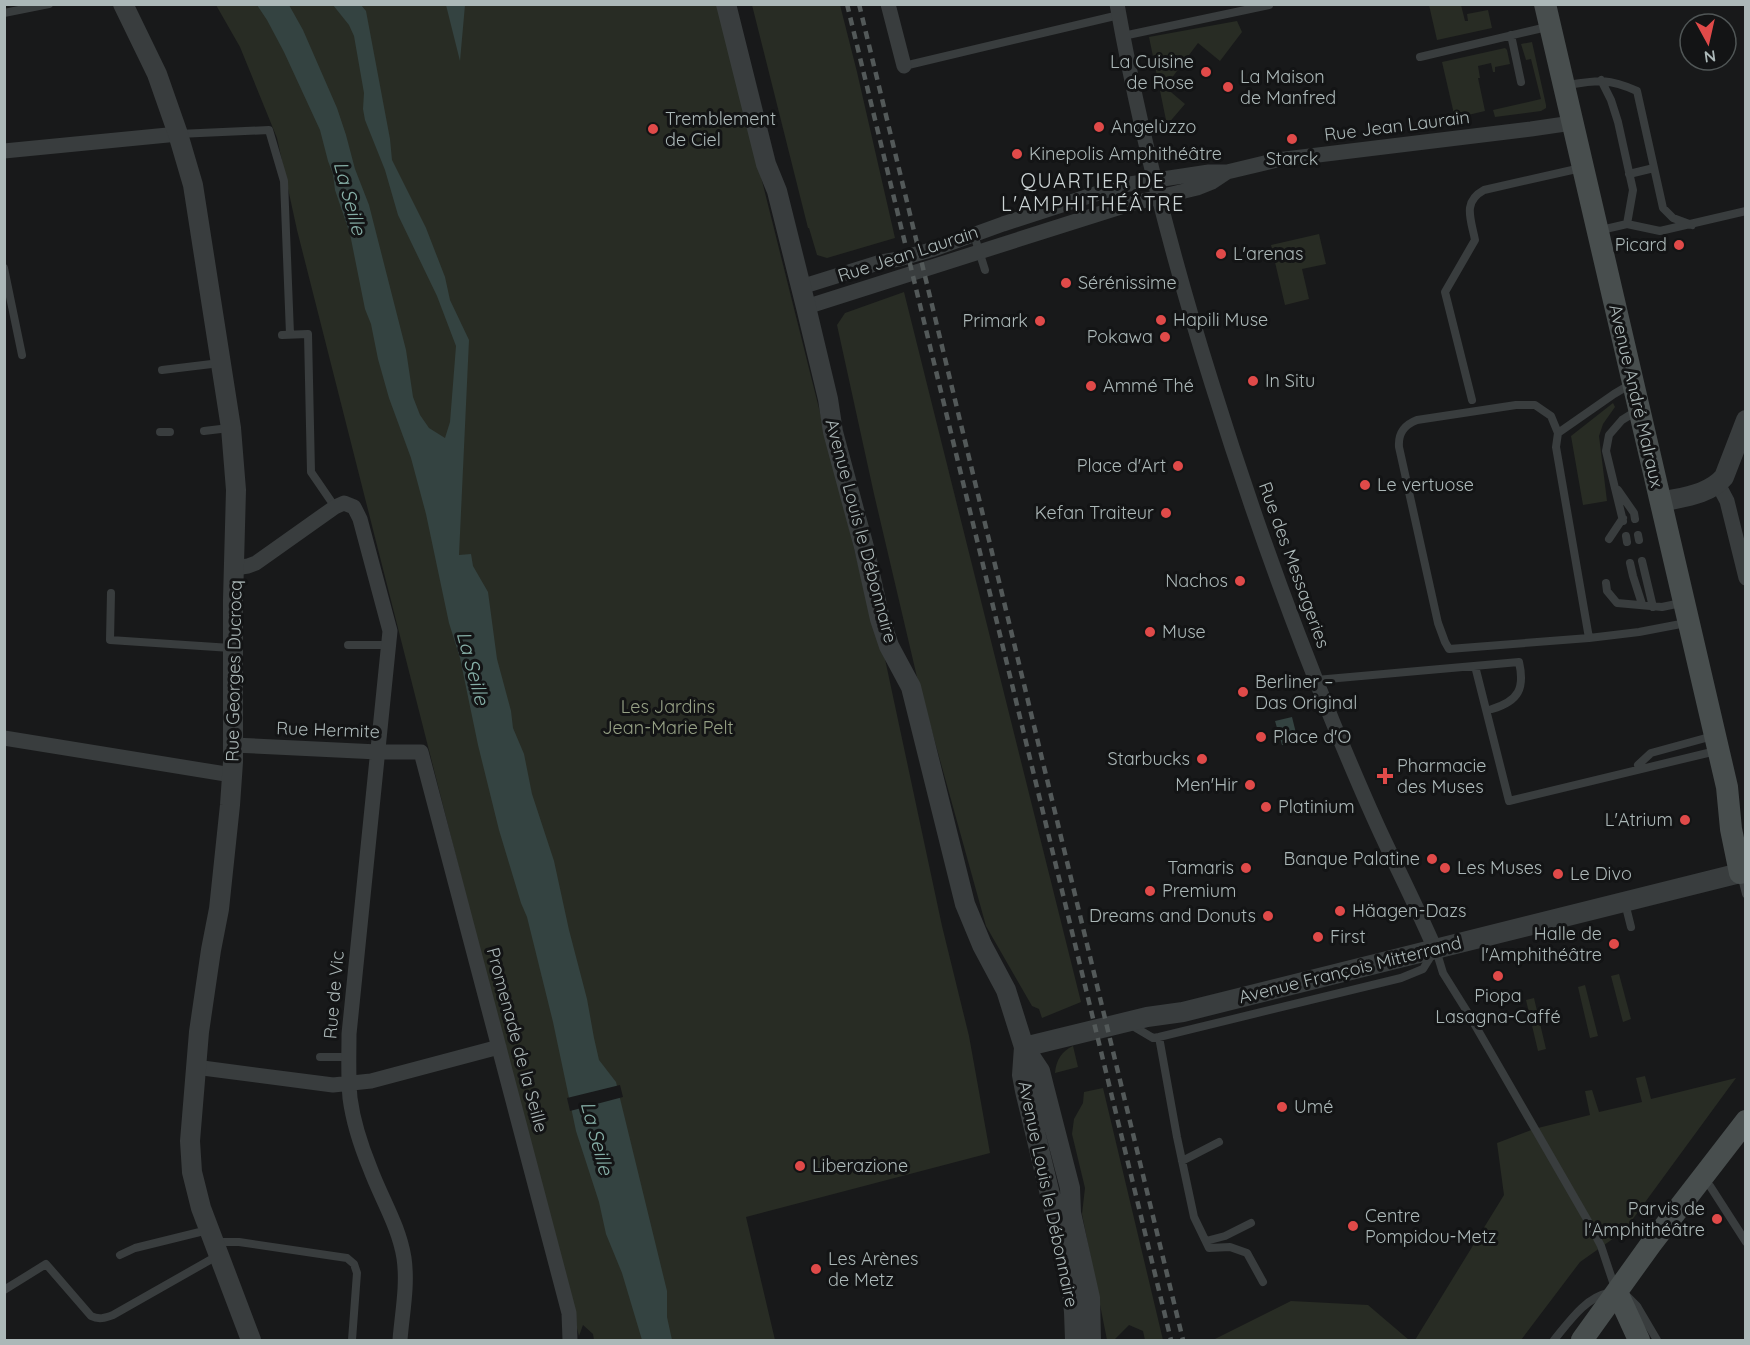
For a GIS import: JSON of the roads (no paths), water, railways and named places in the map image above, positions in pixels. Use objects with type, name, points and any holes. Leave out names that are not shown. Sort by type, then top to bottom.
[{"type":"main road","name":"Avenue André Malraux","points":[[1548,15],[1716,743],[1727,787],[1740,823],[1744,880]]},
{"type":"main road","points":[[1582,1341],[1651,1244],[1746,1121]]},
{"type":"main road","points":[[1617,1292],[1639,1341]]},
{"type":"street","name":"Rue Georges Ducrocq","points":[[123,4],[157,74],[193,185],[231,428],[236,490],[232,775],[219,909],[209,962],[195,1067],[190,1154],[196,1191],[251,1341]]},
{"type":"street","name":"Avenue Louis le Débonnaire","points":[[726,4],[766,164],[777,191],[828,399],[832,432],[864,547],[881,623],[889,646],[911,687],[970,918],[1006,990],[1024,1047],[1040,1071],[1070,1188],[1071,1213],[1090,1298],[1091,1341]]},
{"type":"street","points":[[888,4],[904,66]]},
{"type":"street","name":"Rue des Messageries","points":[[1118,10],[1154,180],[1195,328],[1233,452],[1275,576],[1316,680],[1383,839],[1436,949]]},
{"type":"street","name":"Rue Jean Laurain","points":[[801,287],[881,262],[899,259],[1123,185],[1209,172],[1227,172],[1277,160],[1572,123]]},
{"type":"street","points":[[4,151],[178,134]]},
{"type":"street","name":"Rue Jean Laurain","points":[[806,307],[1116,208],[1197,188],[1227,172]]},
{"type":"street","points":[[1661,502],[1712,489],[1718,484],[1724,477],[1746,420]]},
{"type":"street","points":[[1718,484],[1727,501],[1746,578]]},
{"type":"street","points":[[235,568],[256,563],[335,507],[344,503],[354,507],[360,519],[390,631],[390,645]]},
{"type":"street","name":"Rue de Vic","points":[[390,645],[349,1034],[349,1084],[363,1148],[370,1170],[397,1230],[404,1258],[405,1289],[400,1341]]},
{"type":"street","points":[[4,738],[232,775]]},
{"type":"street","name":"Rue Hermite","points":[[233,745],[421,752]]},
{"type":"street","name":"Promenade de la Seille","points":[[421,752],[569,1313],[571,1340]]},
{"type":"street","name":"Avenue François Mitterrand","points":[[1024,1047],[1147,1017],[1183,1012],[1625,901],[1744,880]]},
{"type":"street","points":[[195,1067],[349,1084],[371,1081],[499,1047]]},
{"type":"street","name":"Avenue Louis le Débonnaire","points":[[1024,1047],[1022,1075],[1071,1281],[1075,1341]]},
{"type":"lane","points":[[4,13],[49,4]]},
{"type":"lane","points":[[1123,36],[1269,6]]},
{"type":"lane","points":[[904,66],[1118,10]]},
{"type":"lane","points":[[1420,57],[1510,35],[1548,15]]},
{"type":"lane","points":[[1510,35],[1521,82]]},
{"type":"lane","points":[[1601,80],[1611,100],[1633,190],[1627,224]]},
{"type":"lane","points":[[1564,85],[1601,80],[1620,83],[1638,91],[1663,208],[1673,218],[1692,225]]},
{"type":"lane","points":[[178,134],[269,130],[284,181],[286,335],[308,334],[311,472],[335,507]]},
{"type":"lane","points":[[1472,400],[1445,292],[1475,240],[1469,212],[1472,199],[1484,190],[1582,167]]},
{"type":"lane","points":[[1629,174],[1654,168]]},
{"type":"lane","points":[[1597,230],[1627,224],[1660,231],[1746,211]]},
{"type":"lane","points":[[974,235],[985,270]]},
{"type":"lane","points":[[4,268],[22,355]]},
{"type":"lane","points":[[162,370],[221,363]]},
{"type":"lane","points":[[1558,433],[1633,383]]},
{"type":"lane","points":[[1589,638],[1556,447],[1558,433],[1551,416],[1535,405],[1516,405],[1409,423],[1398,437],[1399,447],[1438,623],[1449,649],[1589,638],[1639,632],[1686,613]]},
{"type":"lane","points":[[1609,539],[1623,519],[1606,451],[1609,435],[1622,420],[1639,409]]},
{"type":"lane","points":[[204,431],[231,428]]},
{"type":"lane","points":[[160,432],[170,432]]},
{"type":"lane","points":[[1616,486],[1634,513],[1635,519]]},
{"type":"lane","points":[[1642,561],[1653,607]]},
{"type":"lane","points":[[1630,563],[1642,604]]},
{"type":"lane","points":[[1606,583],[1607,591],[1617,603],[1642,604],[1686,613]]},
{"type":"lane","points":[[111,593],[110,640],[233,648]]},
{"type":"lane","points":[[348,645],[390,645]]},
{"type":"lane","points":[[1316,680],[1519,662],[1522,677],[1520,690],[1502,706],[1492,709]]},
{"type":"lane","points":[[1475,666],[1479,697],[1509,801],[1716,743]]},
{"type":"lane","points":[[1638,765],[1651,753],[1716,743]]},
{"type":"lane","points":[[1625,901],[1631,927]]},
{"type":"lane","points":[[1126,1022],[1153,1038],[1159,1037],[1401,978],[1423,969],[1436,949]]},
{"type":"lane","points":[[1436,949],[1443,973],[1588,1221],[1601,1246],[1617,1292]]},
{"type":"lane","points":[[1159,1037],[1194,1217],[1209,1248],[1230,1247],[1247,1253],[1263,1282]]},
{"type":"lane","points":[[320,1057],[349,1058]]},
{"type":"lane","points":[[1182,1161],[1219,1142]]},
{"type":"lane","points":[[1702,1180],[1710,1186],[1746,1242]]},
{"type":"lane","points":[[1206,1241],[1225,1236],[1251,1223]]},
{"type":"lane","points":[[120,1255],[135,1248],[239,1242],[347,1258],[354,1264],[357,1273],[352,1341]]},
{"type":"lane","points":[[4,1290],[46,1264],[90,1316],[103,1319],[114,1315],[214,1243]]},
{"type":"lane","points":[[1554,1341],[1589,1300],[1599,1295],[1617,1292],[1629,1297],[1637,1306],[1657,1341]]},
{"type":"water","name":"La Seille","points":[[257,5],[289,5],[303,30],[337,108],[355,169],[369,205],[406,350],[413,397],[420,415],[429,428],[445,438],[450,422],[456,346],[437,296],[398,215],[385,170],[365,120],[364,93],[354,36],[349,25],[333,5],[361,5],[366,11],[392,160],[426,228],[445,277],[450,300],[469,340],[459,555],[471,554],[473,566],[488,592],[497,659],[511,711],[513,728],[524,754],[532,794],[554,861],[599,1060],[616,1082],[667,1291],[667,1317],[672,1340],[642,1340],[622,1273],[606,1234],[599,1202],[576,1131],[553,1022],[527,917],[499,830],[460,658],[449,623],[426,514],[411,458],[389,398],[378,359],[350,234],[335,190],[333,174],[320,130],[284,52]]},
{"type":"water","points":[[446,5],[465,5],[460,61]]},
{"type":"water","points":[[1292,717],[1298,741],[1282,745],[1275,721]]},
{"type":"railway","points":[[847,4],[1171,1340]]},
{"type":"railway","points":[[859,4],[1183,1340]]},
{"type":"place","name":"La Cuisine de Rose","points":[[1206,72]]},
{"type":"place","name":"La Maison de Manfred","points":[[1228,87]]},
{"type":"place","name":"Angelùzzo","points":[[1099,127]]},
{"type":"place","name":"Tremblement de Ciel","points":[[653,129]]},
{"type":"place","name":"Starck","points":[[1292,139]]},
{"type":"place","name":"Kinepolis Amphithéâtre","points":[[1017,154]]},
{"type":"place","name":"Picard","points":[[1679,245]]},
{"type":"place","name":"L'arenas","points":[[1221,254]]},
{"type":"place","name":"Sérénissime","points":[[1066,283]]},
{"type":"place","name":"Hapili Muse","points":[[1161,320]]},
{"type":"place","name":"Primark","points":[[1040,321]]},
{"type":"place","name":"Pokawa","points":[[1165,337]]},
{"type":"place","name":"In Situ","points":[[1253,381]]},
{"type":"place","name":"Ammé Thé","points":[[1091,386]]},
{"type":"place","name":"Place d'Art","points":[[1178,466]]},
{"type":"place","name":"Le vertuose","points":[[1365,485]]},
{"type":"place","name":"Kefan Traiteur","points":[[1166,513]]},
{"type":"place","name":"Nachos","points":[[1240,581]]},
{"type":"place","name":"Muse","points":[[1150,632]]},
{"type":"place","name":"Berliner – Das Original","points":[[1243,692]]},
{"type":"place","name":"Place d'O","points":[[1261,737]]},
{"type":"place","name":"Starbucks","points":[[1202,759]]},
{"type":"place","name":"Pharmacie des Muses","points":[[1385,776]]},
{"type":"place","name":"Men'Hir","points":[[1250,785]]},
{"type":"place","name":"Platinium","points":[[1266,807]]},
{"type":"place","name":"L'Atrium","points":[[1685,820]]},
{"type":"place","name":"Banque Palatine","points":[[1432,859]]},
{"type":"place","name":"Tamaris","points":[[1246,868]]},
{"type":"place","name":"Les Muses","points":[[1445,868]]},
{"type":"place","name":"Le Divo","points":[[1558,874]]},
{"type":"place","name":"Premium","points":[[1150,891]]},
{"type":"place","name":"Häagen-Dazs","points":[[1340,911]]},
{"type":"place","name":"Dreams and Donuts","points":[[1268,916]]},
{"type":"place","name":"First","points":[[1318,937]]},
{"type":"place","name":"Halle de l'Amphithéâtre","points":[[1614,944]]},
{"type":"place","name":"Piopa Lasagna-Caffé","points":[[1498,976]]},
{"type":"place","name":"Umé","points":[[1282,1107]]},
{"type":"place","name":"Liberazione","points":[[800,1166]]},
{"type":"place","name":"Parvis de l'Amphithéâtre","points":[[1717,1219]]},
{"type":"place","name":"Centre Pompidou-Metz","points":[[1353,1226]]},
{"type":"place","name":"Les Arènes de Metz","points":[[816,1269]]},
{"type":"district","name":"QUARTIER DE L'AMPHITHÉÂTRE","points":[[1093,192]]},
{"type":"park label","name":"Les Jardins Jean-Marie Pelt","points":[[668,717]]}]
